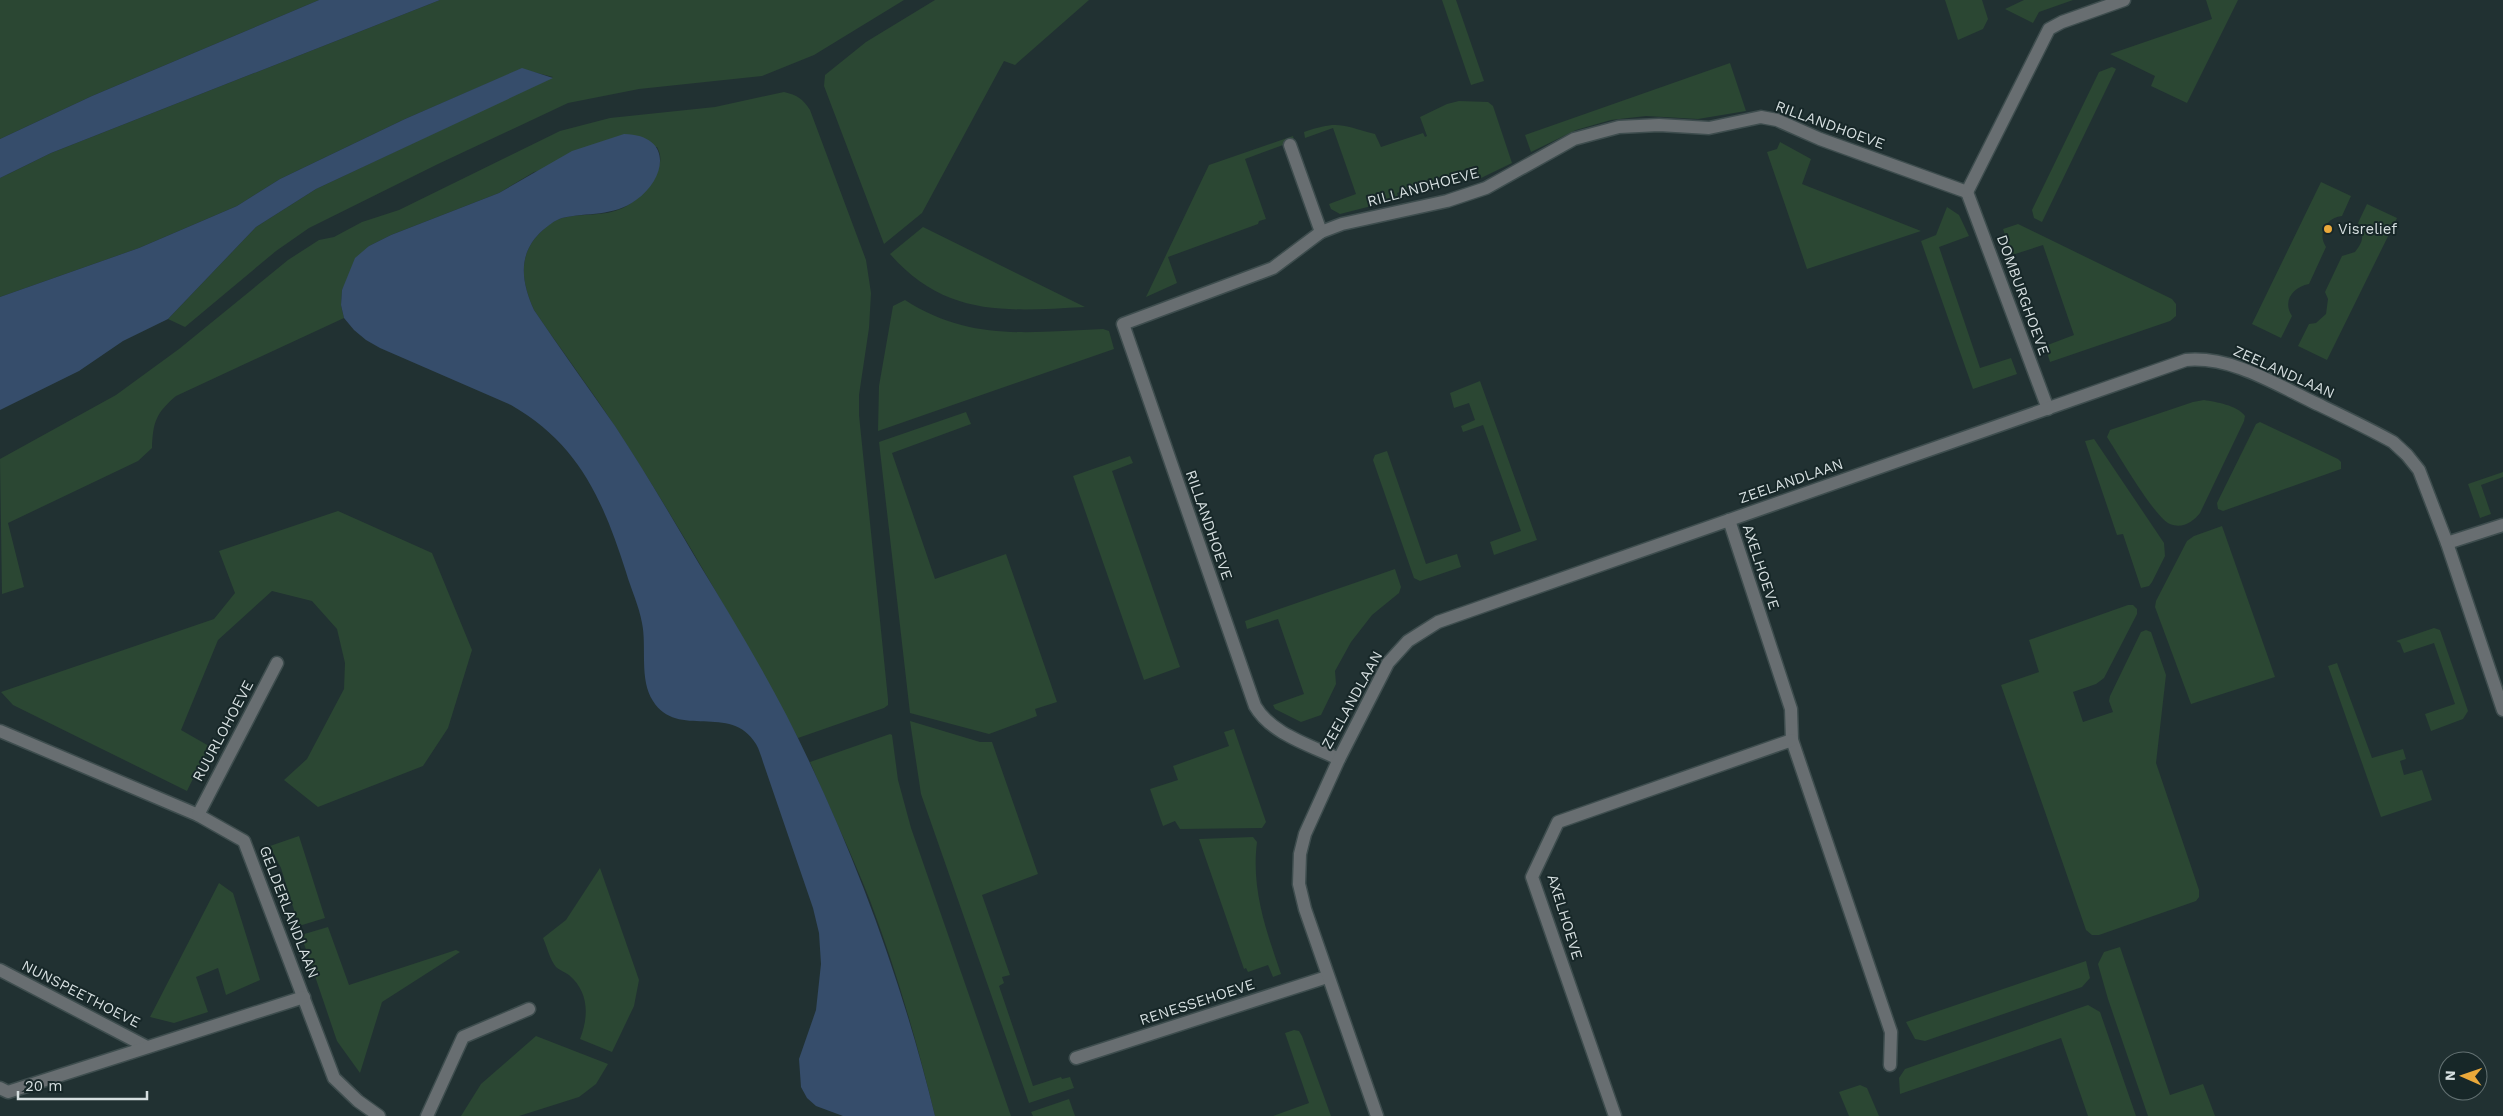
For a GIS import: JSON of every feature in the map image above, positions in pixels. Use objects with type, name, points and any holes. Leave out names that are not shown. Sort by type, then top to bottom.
[{"type":"street","points":[[1967,192],[2041,41],[2049,30],[2062,22],[2124,0]]},
{"type":"street","name":"RILLANDHOEVE","points":[[1339,759],[1271,725],[1261,717],[1255,706],[1123,324],[1273,268],[1320,232],[1342,224],[1447,201],[1486,188],[1574,139],[1619,127],[1660,125],[1709,128],[1760,117],[1777,120],[1820,138],[1967,192]]},
{"type":"street","points":[[1290,145],[1320,232]]},
{"type":"street","name":"DOMBURGHOEVE","points":[[1967,192],[2048,409]]},
{"type":"street","name":"ZEELANDLAAN","points":[[1377,1116],[1327,977],[1299,884],[1300,854],[1304,834],[1339,759],[1388,663],[1408,641],[1438,622],[2186,360],[2203,359],[2234,366],[2393,442],[2407,454],[2418,470],[2447,543],[2503,710]]},
{"type":"street","name":"AXELHOEVE","points":[[1729,520],[1791,709],[1792,740],[1891,1032],[1890,1066]]},
{"type":"street","points":[[2447,543],[2503,525]]},
{"type":"street","name":"RUURLOHOEVE","points":[[198,815],[277,663]]},
{"type":"street","name":"GELDERLANDLAAN","points":[[0,731],[198,815],[244,841],[334,1078],[358,1101],[378,1116]]},
{"type":"street","name":"AXELHOEVE","points":[[1616,1116],[1532,877],[1554,830],[1558,822],[1792,740]]},
{"type":"street","name":"NUNSPEETHOEVE","points":[[0,970],[146,1046]]},
{"type":"street","name":"RENESSEHOEVE","points":[[1076,1058],[1327,977]]},
{"type":"street","name":"NUNSPEETHOEVE","points":[[0,1088],[8,1092],[146,1046],[304,997]]},
{"type":"street","points":[[427,1116],[464,1037],[529,1009]]},
{"type":"green space","points":[[0,0],[319,0],[92,96],[0,139]]},
{"type":"green space","points":[[440,0],[904,0],[814,55],[762,76],[639,89],[568,103],[438,164],[309,228],[276,251],[185,327],[168,319],[256,227],[316,189],[553,77],[521,69],[405,119],[280,179],[237,206],[139,248],[0,297],[0,178],[51,153]]},
{"type":"green space","points":[[935,0],[1089,0],[1015,65],[1004,61],[922,213],[884,244],[824,86],[825,75],[866,42]]},
{"type":"green space","points":[[1442,0],[1456,0],[1484,81],[1471,85]]},
{"type":"green space","points":[[1945,0],[1982,0],[1988,19],[1983,29],[1958,40]]},
{"type":"green space","points":[[2024,0],[2073,0],[2039,12],[2033,23],[2005,9]]},
{"type":"green space","points":[[2206,0],[2238,0],[2187,103],[2151,86],[2155,76],[2110,54],[2212,19]]},
{"type":"green space","points":[[1730,63],[1746,111],[1698,119],[1646,116],[1611,120],[1576,130],[1531,152],[1525,135]]},
{"type":"green space","points":[[2112,67],[2116,69],[2042,222],[2034,218],[2032,210],[2099,72]]},
{"type":"green space","points":[[784,92],[799,98],[810,110],[866,260],[871,293],[869,328],[859,395],[859,415],[888,699],[888,705],[884,708],[798,738],[664,504],[606,413],[534,310],[526,288],[524,268],[525,258],[535,239],[547,226],[559,219],[616,211],[636,199],[659,167],[660,156],[657,147],[534,172],[499,193],[391,235],[369,246],[342,290],[341,305],[344,318],[176,396],[164,408],[157,419],[153,431],[152,448],[138,461],[8,523],[24,587],[2,594],[0,459],[116,395],[179,349],[288,260],[319,240],[334,237],[362,222],[399,210],[560,131],[610,118],[715,107]]},
{"type":"green space","points":[[1459,101],[1488,102],[1493,106],[1512,163],[1479,179],[1475,166],[1397,193],[1399,199],[1340,214],[1331,209],[1329,204],[1356,194],[1333,128],[1305,138],[1304,132],[1332,125],[1347,126],[1375,134],[1381,147],[1423,133],[1425,137],[1427,136],[1420,117],[1447,104]]},
{"type":"green space","points":[[1293,136],[1294,141],[1245,159],[1266,219],[1259,221],[1258,224],[1168,257],[1177,283],[1146,297],[1209,165]]},
{"type":"green space","points":[[1780,142],[1811,159],[1802,184],[1921,231],[1807,269],[1767,152],[1777,149]]},
{"type":"green space","points":[[2321,182],[2351,196],[2342,216],[2331,220],[2325,227],[2322,237],[2326,247],[2309,284],[2294,291],[2289,300],[2288,305],[2292,316],[2281,338],[2252,324]]},
{"type":"green space","points":[[2367,204],[2397,218],[2327,360],[2298,346],[2309,324],[2316,323],[2326,314],[2328,299],[2325,292],[2342,256],[2355,252],[2360,245],[2362,235],[2358,223]]},
{"type":"green space","points":[[1947,207],[1959,215],[1969,236],[1939,247],[1980,368],[2011,358],[2017,374],[1973,389],[1921,241],[1936,235]]},
{"type":"green space","points":[[2018,224],[2172,299],[2176,304],[2176,316],[2170,321],[2050,362],[2045,346],[2074,335],[2043,245],[2012,255],[2003,229]]},
{"type":"green space","points":[[923,227],[1085,307],[1004,309],[956,300],[933,290],[911,275],[890,254]]},
{"type":"green space","points":[[905,300],[953,323],[977,328],[1025,332],[1103,329],[1109,331],[1114,349],[878,431],[879,386],[893,306]]},
{"type":"green space","points":[[1480,381],[1537,540],[1494,555],[1490,542],[1521,531],[1483,425],[1463,432],[1461,426],[1475,420],[1469,403],[1454,408],[1450,393]]},
{"type":"green space","points":[[2204,400],[2237,409],[2245,416],[2244,421],[2200,513],[2187,524],[2179,526],[2170,524],[2155,510],[2107,437],[2110,430]]},
{"type":"green space","points":[[966,412],[971,424],[892,453],[935,579],[1006,554],[1057,702],[1035,709],[1037,716],[989,734],[910,713],[879,442]]},
{"type":"green space","points":[[2260,422],[2338,459],[2341,462],[2341,469],[2223,511],[2218,509],[2217,503],[2256,424]]},
{"type":"green space","points":[[2094,439],[2164,543],[2165,556],[2149,586],[2141,588],[2123,534],[2117,535],[2085,441]]},
{"type":"green space","points":[[1387,451],[1426,564],[1457,554],[1461,567],[1420,581],[1414,578],[1373,460],[1375,455]]},
{"type":"green space","points":[[1130,456],[1133,463],[1112,471],[1180,667],[1144,680],[1073,476]]},
{"type":"green space","points":[[2503,472],[2503,477],[2481,485],[2491,514],[2480,518],[2468,484]]},
{"type":"green space","points":[[338,511],[432,553],[472,650],[448,728],[423,766],[318,807],[284,780],[307,759],[344,689],[345,663],[337,629],[312,601],[272,591],[218,640],[181,730],[209,746],[187,791],[13,705],[1,692],[214,619],[235,593],[219,551]]},
{"type":"green space","points":[[2222,526],[2275,677],[2191,704],[2155,607],[2156,601],[2187,541],[2194,536]]},
{"type":"green space","points":[[1395,569],[1401,587],[1399,593],[1372,615],[1351,642],[1335,671],[1336,684],[1321,715],[1301,722],[1275,709],[1273,705],[1304,694],[1278,619],[1247,629],[1245,621]]},
{"type":"green space","points":[[2128,605],[2133,605],[2137,609],[2137,614],[2104,678],[2096,684],[2073,692],[2083,722],[2113,712],[2109,701],[2110,696],[2141,632],[2146,630],[2151,632],[2166,675],[2156,763],[2199,890],[2199,897],[2196,901],[2099,935],[2092,935],[2086,930],[2001,685],[2039,672],[2029,640]]},
{"type":"green space","points":[[2434,628],[2440,630],[2468,711],[2463,719],[2431,731],[2425,714],[2455,704],[2434,643],[2404,653],[2400,643],[2396,641]]},
{"type":"green space","points":[[2337,663],[2372,758],[2403,749],[2406,759],[2400,761],[2404,775],[2422,770],[2432,800],[2381,817],[2328,666]]},
{"type":"green space","points":[[910,721],[980,742],[992,742],[1038,874],[982,895],[1010,975],[1002,977],[1004,983],[999,986],[1033,1086],[1061,1077],[1062,1079],[1070,1077],[1074,1088],[1029,1103],[921,794]]},
{"type":"green space","points":[[1234,729],[1266,822],[1262,828],[1180,829],[1175,821],[1163,826],[1150,789],[1178,780],[1173,766],[1229,746],[1224,732]]},
{"type":"green space","points":[[890,734],[892,735],[898,780],[911,828],[1011,1116],[935,1116],[905,1006],[879,925],[855,864],[810,762]]},
{"type":"green space","points":[[299,836],[325,918],[299,926],[281,868],[270,846]]},
{"type":"green space","points":[[1253,837],[1257,842],[1256,876],[1261,909],[1281,974],[1273,977],[1268,965],[1248,972],[1246,968],[1244,969],[1199,839]]},
{"type":"green space","points":[[600,868],[639,980],[634,1006],[612,1052],[580,1039],[586,1013],[584,997],[576,982],[554,964],[543,938],[566,920]]},
{"type":"green space","points":[[219,883],[233,893],[260,980],[226,995],[218,968],[196,977],[208,1012],[174,1023],[150,1017]]},
{"type":"green space","points":[[328,927],[349,985],[456,950],[460,952],[382,1002],[360,1073],[337,1041],[301,935]]},
{"type":"green space","points":[[2120,947],[2170,1095],[2203,1084],[2215,1116],[2148,1116],[2098,964],[2104,952]]},
{"type":"green space","points":[[2086,961],[2090,978],[2082,987],[1925,1041],[1915,1039],[1906,1022]]},
{"type":"green space","points":[[2088,1005],[2100,1012],[2136,1116],[2088,1116],[2061,1038],[1900,1094],[1899,1078],[1905,1069]]},
{"type":"green space","points":[[1294,1030],[1299,1031],[1302,1036],[1331,1116],[1273,1116],[1309,1103],[1285,1033]]},
{"type":"green space","points":[[536,1036],[608,1064],[596,1084],[579,1097],[519,1116],[461,1116],[481,1084]]},
{"type":"green space","points":[[1860,1085],[1867,1088],[1879,1116],[1849,1116],[1839,1092]]},
{"type":"green space","points":[[1069,1099],[1075,1116],[1033,1116],[1031,1112]]},
{"type":"water","points":[[319,0],[440,0],[51,153],[0,178],[0,139],[92,96]]},
{"type":"water","points":[[522,68],[553,78],[316,189],[256,227],[168,319],[123,341],[79,371],[0,410],[0,297],[139,248],[237,206],[280,179],[405,119]]},
{"type":"water","points":[[624,134],[640,136],[651,142],[658,150],[660,159],[659,170],[654,181],[636,200],[618,209],[609,212],[562,218],[543,230],[529,248],[525,258],[524,278],[526,288],[534,310],[615,426],[647,476],[756,660],[797,735],[829,804],[881,935],[910,1025],[935,1116],[843,1116],[816,1106],[807,1098],[801,1087],[799,1059],[816,1010],[821,964],[819,933],[813,908],[760,753],[756,744],[745,732],[733,725],[676,718],[663,712],[653,701],[646,683],[643,632],[637,604],[608,521],[585,476],[571,456],[535,420],[511,405],[380,348],[354,330],[344,318],[341,305],[342,290],[355,258],[369,246],[391,235],[499,193],[572,151]]},
{"type":"place","name":"Visrelief","points":[[2328,229]]}]
